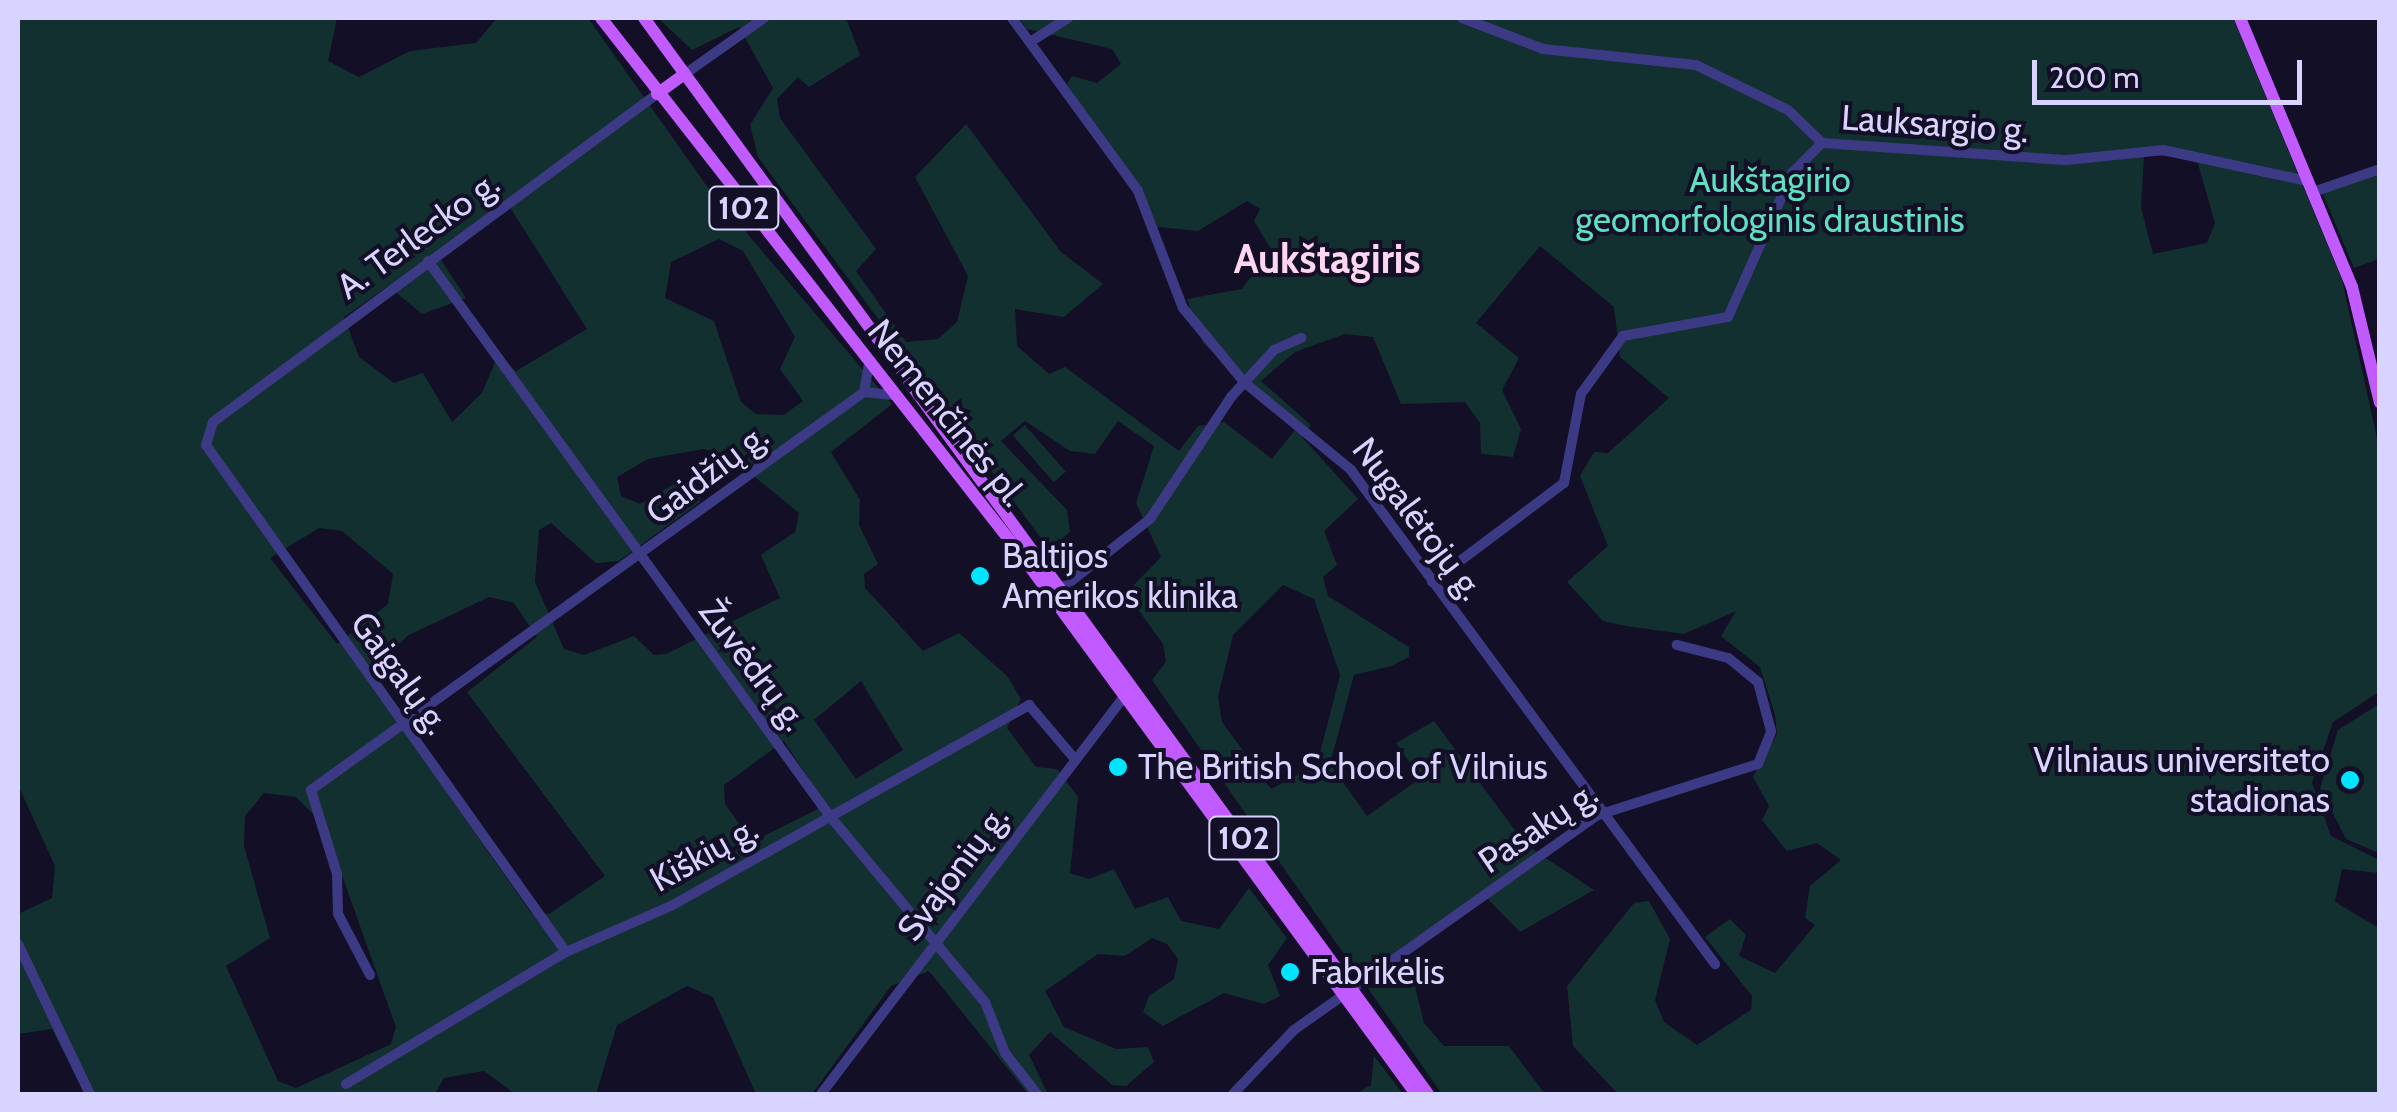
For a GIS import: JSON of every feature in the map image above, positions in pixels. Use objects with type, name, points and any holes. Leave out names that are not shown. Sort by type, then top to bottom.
[{"type":"main road","name":"Nemenčinės pl.","points":[[601,18],[868,364],[1129,691]]},
{"type":"main road","name":"Nemenčinės pl.","points":[[644,18],[1060,589],[1129,691],[1428,1094]]},
{"type":"main road","points":[[2240,18],[2352,287],[2380,403]]},
{"type":"main road","points":[[657,94],[685,74]]},
{"type":"main road","name":"Nemenčinės pl.","points":[[1349,992],[1416,1094]]},
{"type":"street","points":[[685,74],[764,18]]},
{"type":"street","name":"Nugalėtojų g.","points":[[1012,18],[1138,191],[1169,289],[1244,382],[1337,454],[1598,815],[1714,964]]},
{"type":"street","points":[[1030,42],[1068,18]]},
{"type":"street","name":"Lauksargio g.","points":[[1462,18],[1543,49],[1696,66],[1788,110],[1822,143],[2067,160],[2163,150],[2311,187]]},
{"type":"street","name":"A. Terlecko g.","points":[[213,422],[657,94]]},
{"type":"street","points":[[1432,582],[1564,483],[1581,394],[1623,336],[1728,317],[1792,173],[1822,143]]},
{"type":"street","points":[[2311,187],[2380,169]]},
{"type":"street","name":"Žuvėdrų g.","points":[[428,262],[829,814],[985,1002],[1005,1053],[1037,1094]]},
{"type":"street","points":[[1060,589],[1150,519],[1244,382],[1302,338]]},
{"type":"street","points":[[868,364],[864,392],[893,394]]},
{"type":"street","name":"Gaidžių g.","points":[[370,975],[338,914],[338,874],[308,795],[583,600],[864,392]]},
{"type":"street","name":"Gaigalų g.","points":[[213,422],[208,453],[566,952]]},
{"type":"street","name":"Pasakų g.","points":[[1233,1094],[1278,1043],[1598,815],[1764,757],[1771,731],[1758,682],[1728,658],[1677,645]]},
{"type":"street","name":"Svajonių g.","points":[[820,1094],[1129,691]]},
{"type":"street","name":"Kiškių g.","points":[[346,1084],[566,952],[671,906],[1029,705],[1074,758]]},
{"type":"street","points":[[18,944],[90,1094]]},
{"type":"green space","points":[[18,18],[337,18],[328,61],[359,77],[410,51],[476,43],[497,18],[588,18],[706,185],[892,404],[831,452],[860,500],[859,525],[878,564],[864,574],[865,588],[923,651],[959,633],[1007,676],[1021,699],[1007,728],[1036,767],[1057,769],[1078,797],[1070,873],[1089,879],[1114,869],[1135,909],[1168,897],[1181,921],[1219,929],[1249,888],[1287,938],[1268,965],[1280,996],[1264,1004],[1224,993],[1163,1026],[1143,1012],[1149,996],[1174,979],[1178,959],[1167,944],[1152,938],[1125,956],[1098,954],[1045,991],[1064,1027],[1116,1049],[1148,1047],[1154,1062],[1126,1086],[1112,1085],[1050,1032],[1029,1055],[1048,1094],[1028,1094],[929,971],[891,986],[812,1094],[756,1094],[713,997],[687,986],[617,1025],[596,1094],[515,1094],[484,1071],[444,1078],[435,1094],[85,1094],[52,1029],[18,1034],[18,914],[52,898],[55,866],[18,785]],"holes":[[[506,201],[587,329],[516,371],[498,355],[482,393],[452,422],[423,373],[394,383],[359,357],[344,317],[388,286],[422,314],[466,298],[436,252]],[[719,239],[743,251],[795,337],[780,369],[803,401],[784,415],[756,414],[741,402],[714,321],[665,298],[671,262]],[[703,449],[728,455],[799,513],[795,532],[761,555],[780,598],[666,654],[654,655],[634,636],[584,655],[564,649],[535,582],[539,530],[551,523],[596,563],[619,561],[700,502],[701,492],[679,481],[640,504],[621,496],[617,477],[648,459]],[[319,528],[342,531],[393,574],[388,604],[337,644],[270,558]],[[489,597],[514,603],[537,637],[467,692],[605,876],[549,914],[531,913],[367,678],[407,636]],[[861,681],[903,750],[856,779],[814,720]],[[784,741],[826,805],[752,842],[725,804],[724,785]],[[264,793],[296,797],[324,825],[396,1027],[391,1044],[296,1088],[278,1081],[226,966],[270,938],[244,846],[245,816]]]},
{"type":"green space","name":"Aukštagirio geomorfologinis draustinis","points":[[658,18],[846,18],[860,55],[809,87],[798,77],[777,99],[780,118],[876,249],[856,271],[906,342],[938,339],[957,322],[968,276],[915,177],[966,124],[1061,252],[1103,284],[1064,317],[1015,309],[1017,346],[1049,374],[1065,367],[1179,451],[1198,426],[1224,422],[1272,459],[1295,430],[1203,343],[1187,299],[1242,289],[1271,249],[1254,221],[1260,209],[1247,201],[1198,231],[1158,227],[1067,84],[1072,76],[1097,83],[1121,64],[1112,49],[1027,29],[1019,18],[2233,18],[2342,280],[2379,447],[2379,692],[2333,722],[2312,783],[2331,836],[2379,860],[2379,873],[2342,869],[2335,902],[2379,928],[2379,1094],[1618,1094],[1573,1046],[1567,986],[1634,903],[1649,901],[1670,939],[1655,1000],[1664,1022],[1697,1045],[1751,1010],[1752,996],[1705,937],[1730,919],[1746,935],[1739,956],[1775,973],[1815,925],[1805,918],[1810,886],[1841,860],[1817,843],[1787,851],[1762,820],[1769,806],[1753,777],[1777,734],[1775,715],[1760,667],[1721,636],[1736,611],[1684,634],[1626,626],[1603,621],[1567,582],[1608,546],[1580,476],[1594,452],[1608,453],[1669,398],[1620,357],[1614,307],[1540,246],[1476,323],[1519,358],[1502,390],[1521,429],[1513,457],[1481,454],[1480,423],[1465,402],[1401,404],[1373,337],[1345,334],[1295,352],[1261,381],[1311,425],[1302,437],[1358,499],[1324,531],[1337,565],[1323,577],[1328,596],[1409,647],[1409,657],[1354,675],[1330,764],[1367,816],[1421,778],[1396,743],[1434,721],[1526,845],[1594,890],[1520,932],[1482,893],[1405,945],[1424,1023],[1444,1046],[1509,1046],[1545,1094],[1442,1094],[1152,680],[1166,662],[1163,644],[1126,593],[1161,557],[1136,503],[1154,446],[1118,421],[1095,454],[1070,451],[1025,421],[1001,441],[1067,510],[1070,532],[1049,549],[758,157],[750,125],[773,88],[739,27],[692,50]],"holes":[[[2144,155],[2196,157],[2215,223],[2207,243],[2153,254],[2141,207]],[[1283,585],[1314,599],[1340,675],[1317,765],[1271,789],[1222,722],[1218,697],[1233,635]]]},
{"type":"green space","points":[[2379,172],[2379,259],[2354,268],[2322,192]]},
{"type":"green space","points":[[1025,425],[1066,472],[1054,482],[1013,435]]},
{"type":"green space","name":"Vilniaus universiteto stadionas","points":[[2380,704],[2379,853],[2346,839],[2320,788],[2338,730]]},
{"type":"green space","points":[[1374,1056],[1403,1094],[1355,1094],[1371,1085]]},
{"type":"place","name":"Baltijos Amerikos klinika","points":[[980,576]]},
{"type":"place","name":"The British School of Vilnius","points":[[1118,767]]},
{"type":"place","name":"Vilniaus universiteto stadionas","points":[[2350,780]]},
{"type":"place","name":"Fabrikėlis","points":[[1290,972]]},
{"type":"district","name":"Aukštagiris","points":[[1327,259]]}]
